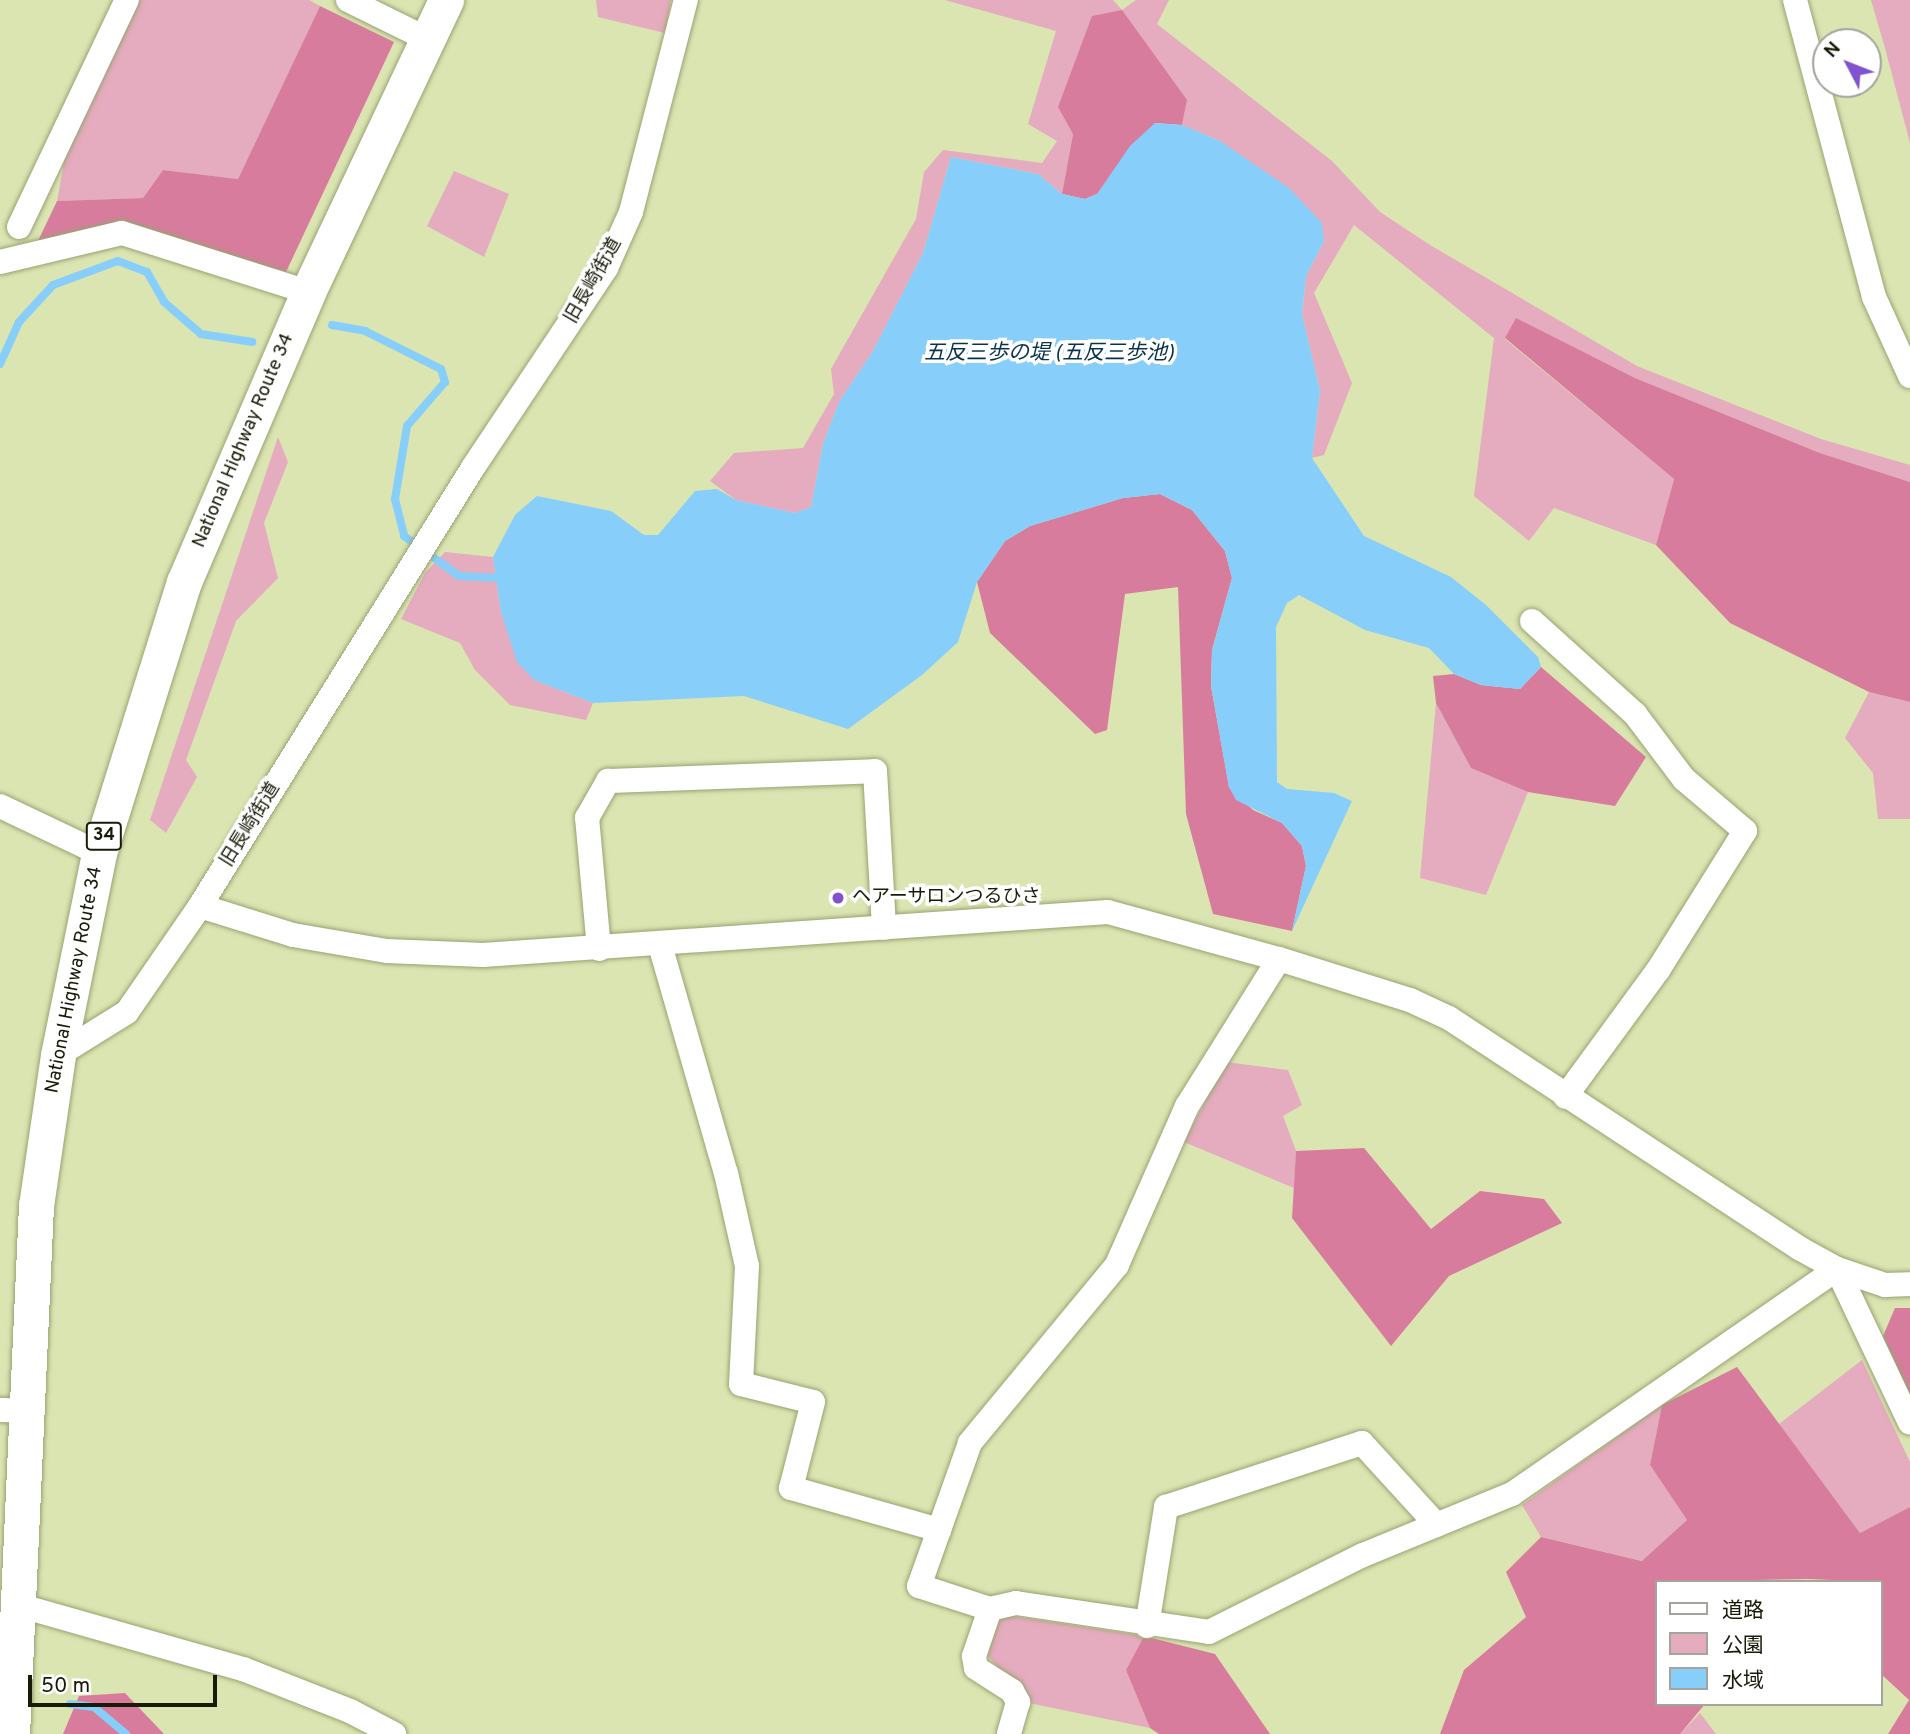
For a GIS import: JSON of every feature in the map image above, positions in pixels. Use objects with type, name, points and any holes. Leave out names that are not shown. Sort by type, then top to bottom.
[{"type":"highway","name":"National Highway Route 34","points":[[12,1734],[18,1605],[13,1411],[36,1206],[58,1055],[99,853],[184,582],[308,292],[446,0]]},
{"type":"street","points":[[19,227],[127,0]]},
{"type":"street","points":[[348,0],[428,39]]},
{"type":"street","name":"旧長崎街道","points":[[58,1055],[127,1012],[200,906],[433,532],[606,268],[631,212],[686,0]]},
{"type":"street","points":[[1795,0],[1874,297],[1910,376]]},
{"type":"street","points":[[0,261],[122,233],[308,292]]},
{"type":"street","points":[[1531,621],[1635,714],[1684,779],[1745,831],[1658,970],[1565,1097]]},
{"type":"street","points":[[599,949],[587,818],[608,781],[875,771],[884,928]]},
{"type":"street","points":[[0,806],[99,853]]},
{"type":"street","points":[[200,906],[293,935],[387,951],[483,955],[660,945],[1108,912],[1279,958],[1410,1000],[1449,1018],[1565,1097],[1837,1269],[1885,1285],[1910,1284]]},
{"type":"street","points":[[660,945],[726,1173],[747,1266],[741,1384],[813,1402],[791,1488],[939,1530]]},
{"type":"street","points":[[1279,958],[1187,1107],[1117,1265],[970,1443],[919,1586],[990,1609],[1016,1603],[1147,1626],[1209,1632],[1363,1555],[1512,1494],[1837,1269]]},
{"type":"street","points":[[1837,1269],[1910,1423]]},
{"type":"street","points":[[1147,1626],[1166,1507],[1362,1443],[1437,1525]]},
{"type":"street","points":[[18,1605],[243,1669],[394,1734]]},
{"type":"street","points":[[990,1609],[974,1656],[976,1668],[1012,1691],[1018,1702],[1009,1734]]},
{"type":"green space","points":[[140,0],[309,0],[320,6],[238,179],[163,170],[143,198],[57,201],[66,151]]},
{"type":"green space","points":[[596,0],[671,0],[665,33],[598,17]]},
{"type":"green space","points":[[945,0],[1113,0],[1122,10],[1136,0],[1169,0],[1157,24],[1332,161],[1380,212],[1430,245],[1637,366],[1821,439],[1910,465],[1910,482],[1820,453],[1635,378],[1516,319],[1505,339],[1674,479],[1656,545],[1554,508],[1529,541],[1474,496],[1494,338],[1354,225],[1314,293],[1352,383],[1324,455],[1312,458],[1320,391],[1302,314],[1306,276],[1324,241],[1220,141],[1182,125],[1187,100],[1073,134],[1062,194],[1038,174],[951,157],[923,253],[873,351],[839,402],[823,444],[811,507],[795,513],[736,500],[710,481],[734,453],[803,448],[834,394],[831,369],[916,219],[924,172],[943,150],[1042,163],[1057,141],[1028,124],[1056,31]]},
{"type":"green space","points":[[1871,0],[1910,0],[1910,143],[1882,38],[1882,28],[1879,28]]},
{"type":"green space","points":[[454,171],[509,194],[484,257],[427,226]]},
{"type":"green space","points":[[278,437],[288,462],[264,523],[278,578],[236,621],[186,760],[197,777],[166,833],[150,820]]},
{"type":"green space","points":[[445,552],[493,557],[501,612],[534,680],[593,703],[586,720],[510,705],[475,670],[460,643],[401,619],[425,573]]},
{"type":"green space","points":[[1869,692],[1910,702],[1910,819],[1878,819],[1873,773],[1845,738]]},
{"type":"green space","points":[[1436,703],[1471,768],[1528,792],[1486,895],[1420,878]]},
{"type":"green space","points":[[1226,1062],[1288,1070],[1302,1105],[1283,1116],[1296,1151],[1294,1188],[1184,1142]]},
{"type":"green space","points":[[1862,1360],[1910,1462],[1910,1507],[1860,1533],[1779,1424]]},
{"type":"green space","points":[[1662,1405],[1650,1465],[1687,1520],[1643,1561],[1541,1537],[1522,1505]]},
{"type":"green space","points":[[999,1614],[1144,1636],[1126,1670],[1150,1728],[1029,1703],[988,1656]]},
{"type":"green space","points":[[1700,1713],[1716,1734],[1680,1734]]},
{"type":"shaded area","points":[[320,6],[394,42],[286,272],[120,223],[38,241],[57,201],[143,198],[163,170],[238,179]]},
{"type":"shaded area","points":[[1122,10],[1187,100],[1182,125],[1155,123],[1097,194],[1085,199],[1062,194],[1073,134],[1058,107],[1092,16]]},
{"type":"shaded area","points":[[1516,318],[1635,378],[1820,453],[1910,482],[1910,702],[1869,692],[1730,623],[1656,545],[1674,479],[1505,338]]},
{"type":"shaded area","points":[[1160,494],[1192,510],[1225,551],[1232,578],[1212,650],[1211,686],[1229,787],[1253,810],[1282,823],[1302,846],[1306,866],[1292,931],[1213,914],[1186,814],[1178,587],[1125,594],[1107,730],[1095,734],[990,633],[977,582],[1005,541],[1030,526],[1123,498]]},
{"type":"shaded area","points":[[1541,667],[1646,757],[1615,806],[1528,792],[1471,768],[1436,703],[1433,676],[1454,674],[1481,685],[1520,689]]},
{"type":"shaded area","points":[[1364,1148],[1431,1229],[1480,1191],[1544,1199],[1562,1223],[1449,1276],[1391,1346],[1292,1218],[1296,1151]]},
{"type":"shaded area","points":[[1895,1308],[1910,1308],[1910,1395],[1883,1336]]},
{"type":"shaded area","points":[[1737,1367],[1860,1533],[1910,1507],[1910,1734],[1888,1734],[1909,1700],[1882,1675],[1882,1580],[1808,1579],[1654,1580],[1654,1706],[1703,1706],[1680,1734],[1440,1734],[1464,1670],[1526,1617],[1506,1572],[1541,1537],[1642,1561],[1687,1520],[1650,1465],[1662,1405]]},
{"type":"shaded area","points":[[1144,1636],[1215,1654],[1270,1734],[1159,1734],[1150,1728],[1126,1670]]},
{"type":"shaded area","points":[[125,1693],[164,1734],[63,1734],[79,1696]]},
{"type":"water","name":"五反三歩の堤 (五反三歩池)","points":[[1155,123],[1182,125],[1220,141],[1289,188],[1322,223],[1324,241],[1306,276],[1302,314],[1320,391],[1312,458],[1364,536],[1451,577],[1486,605],[1538,657],[1541,667],[1520,689],[1481,685],[1454,674],[1429,648],[1365,630],[1299,595],[1287,603],[1276,627],[1277,782],[1287,789],[1334,793],[1352,801],[1292,931],[1306,866],[1302,846],[1282,823],[1236,800],[1229,787],[1211,686],[1212,650],[1232,578],[1225,551],[1192,510],[1160,494],[1123,498],[1030,526],[1005,541],[977,582],[958,642],[922,675],[848,729],[744,696],[593,703],[534,680],[517,662],[501,612],[493,557],[515,515],[537,496],[611,511],[644,535],[658,535],[695,491],[717,489],[736,500],[795,513],[811,507],[823,444],[839,402],[873,351],[923,253],[951,157],[1038,174],[1062,194],[1085,199],[1097,194],[1130,146]]},
{"type":"waterway","points":[[0,364],[19,322],[53,285],[118,261],[147,272],[164,302],[201,334],[252,342]]},
{"type":"waterway","points":[[332,325],[365,331],[441,369],[445,382],[407,426],[395,499],[404,536],[459,576],[503,578]]},
{"type":"waterway","points":[[70,1704],[94,1707],[126,1734]]},
{"type":"place","name":"ヘアーサロンつるひさ","points":[[838,898]]}]
